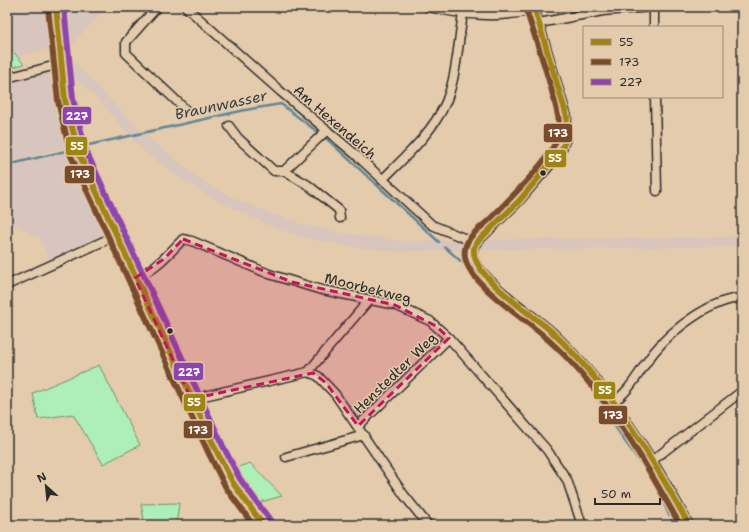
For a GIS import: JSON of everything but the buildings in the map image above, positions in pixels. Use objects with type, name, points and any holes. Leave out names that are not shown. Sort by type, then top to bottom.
[{"type":"main road","points":[[56,7],[60,64],[68,117],[74,142],[134,278],[191,399],[230,478],[263,525]]},
{"type":"street","points":[[157,7],[126,42],[126,53],[184,108]]},
{"type":"street","name":"Am Hexendeich","points":[[186,7],[432,225],[475,244]]},
{"type":"street","points":[[428,7],[463,14],[496,16],[534,8],[567,117],[565,141],[561,151],[519,201],[475,244],[472,251],[474,258],[486,276],[563,344],[583,366],[653,460],[689,525]]},
{"type":"street","points":[[539,22],[603,11],[653,7],[654,26]]},
{"type":"street","points":[[382,180],[440,115],[450,91],[463,14]]},
{"type":"street","points":[[7,78],[60,64]]},
{"type":"street","points":[[655,98],[657,191]]},
{"type":"street","points":[[230,126],[238,138],[274,171],[284,171],[308,185],[339,210],[340,218]]},
{"type":"street","points":[[284,171],[326,130]]},
{"type":"street","points":[[7,285],[116,236]]},
{"type":"street","name":"Moorbekweg","points":[[134,278],[144,274],[164,259],[183,239],[192,241],[269,274],[318,288],[395,305],[424,317],[449,338],[557,464],[572,491],[582,525]]},
{"type":"street","points":[[612,403],[628,390],[654,351],[679,329],[710,306],[723,301],[742,298]]},
{"type":"street","points":[[308,372],[369,300]]},
{"type":"street","name":"Henstedter Weg","points":[[358,426],[449,338]]},
{"type":"street","points":[[191,399],[308,372],[318,376],[326,383],[358,426],[404,495],[428,525]]},
{"type":"street","points":[[653,460],[742,391]]},
{"type":"street","points":[[286,457],[364,435]]},
{"type":"highlighted area","points":[[183,239],[292,282],[395,305],[436,326],[449,338],[358,426],[326,383],[313,373],[191,399],[135,278],[164,259]]},
{"type":"shaded area","points":[[7,7],[45,7],[51,55],[45,49],[7,60]]},
{"type":"shaded area","points":[[65,7],[107,7],[68,48]]},
{"type":"shaded area","points":[[69,57],[140,131],[205,183],[243,203],[303,225],[340,233],[400,241],[742,237],[742,246],[396,251],[361,248],[306,238],[273,227],[220,202],[178,177],[144,151],[94,95],[72,76]]},
{"type":"shaded area","points":[[49,74],[68,147],[7,162],[7,84]]},
{"type":"shaded area","points":[[69,152],[103,235],[50,260],[38,235],[34,237],[18,225],[7,230],[7,167]]},
{"type":"green space","points":[[7,45],[24,64],[7,69]]},
{"type":"green space","points":[[99,365],[140,445],[103,464],[73,414],[38,419],[33,393]]},
{"type":"green space","points":[[250,463],[282,496],[257,503],[235,468]]},
{"type":"green space","points":[[179,503],[176,525],[145,525],[141,504]]},
{"type":"waterway","name":"Braunwasser","points":[[80,147],[245,110],[281,104],[328,140],[439,242]]},
{"type":"waterway","name":"Braunwasser","points":[[7,165],[74,149]]},
{"type":"waterway","name":"Braunwasser","points":[[445,247],[555,346],[593,391],[624,440],[653,480],[669,515]]},
{"type":"waterway","name":"Braunwasser","points":[[671,520],[674,525]]},
{"type":"transit line","name":"55","points":[[56,7],[65,100],[79,154],[216,450],[233,483],[263,525]]},
{"type":"transit line","name":"227","points":[[64,7],[73,99],[86,151],[223,446],[240,479],[270,520]]},
{"type":"transit line","name":"55","points":[[534,7],[567,117],[565,141],[561,151],[519,201],[476,243],[474,254],[479,266],[489,279],[516,304],[552,332],[593,375],[628,423],[660,473],[689,525]]},
{"type":"transit line","name":"173","points":[[48,8],[58,101],[71,156],[209,454],[226,488],[253,525]]},
{"type":"transit line","name":"173","points":[[526,9],[548,76],[555,103],[559,121],[557,138],[547,157],[527,181],[488,221],[472,235],[465,247],[465,257],[468,267],[486,289],[545,337],[566,356],[585,378],[620,425],[652,475],[680,525]]}]
